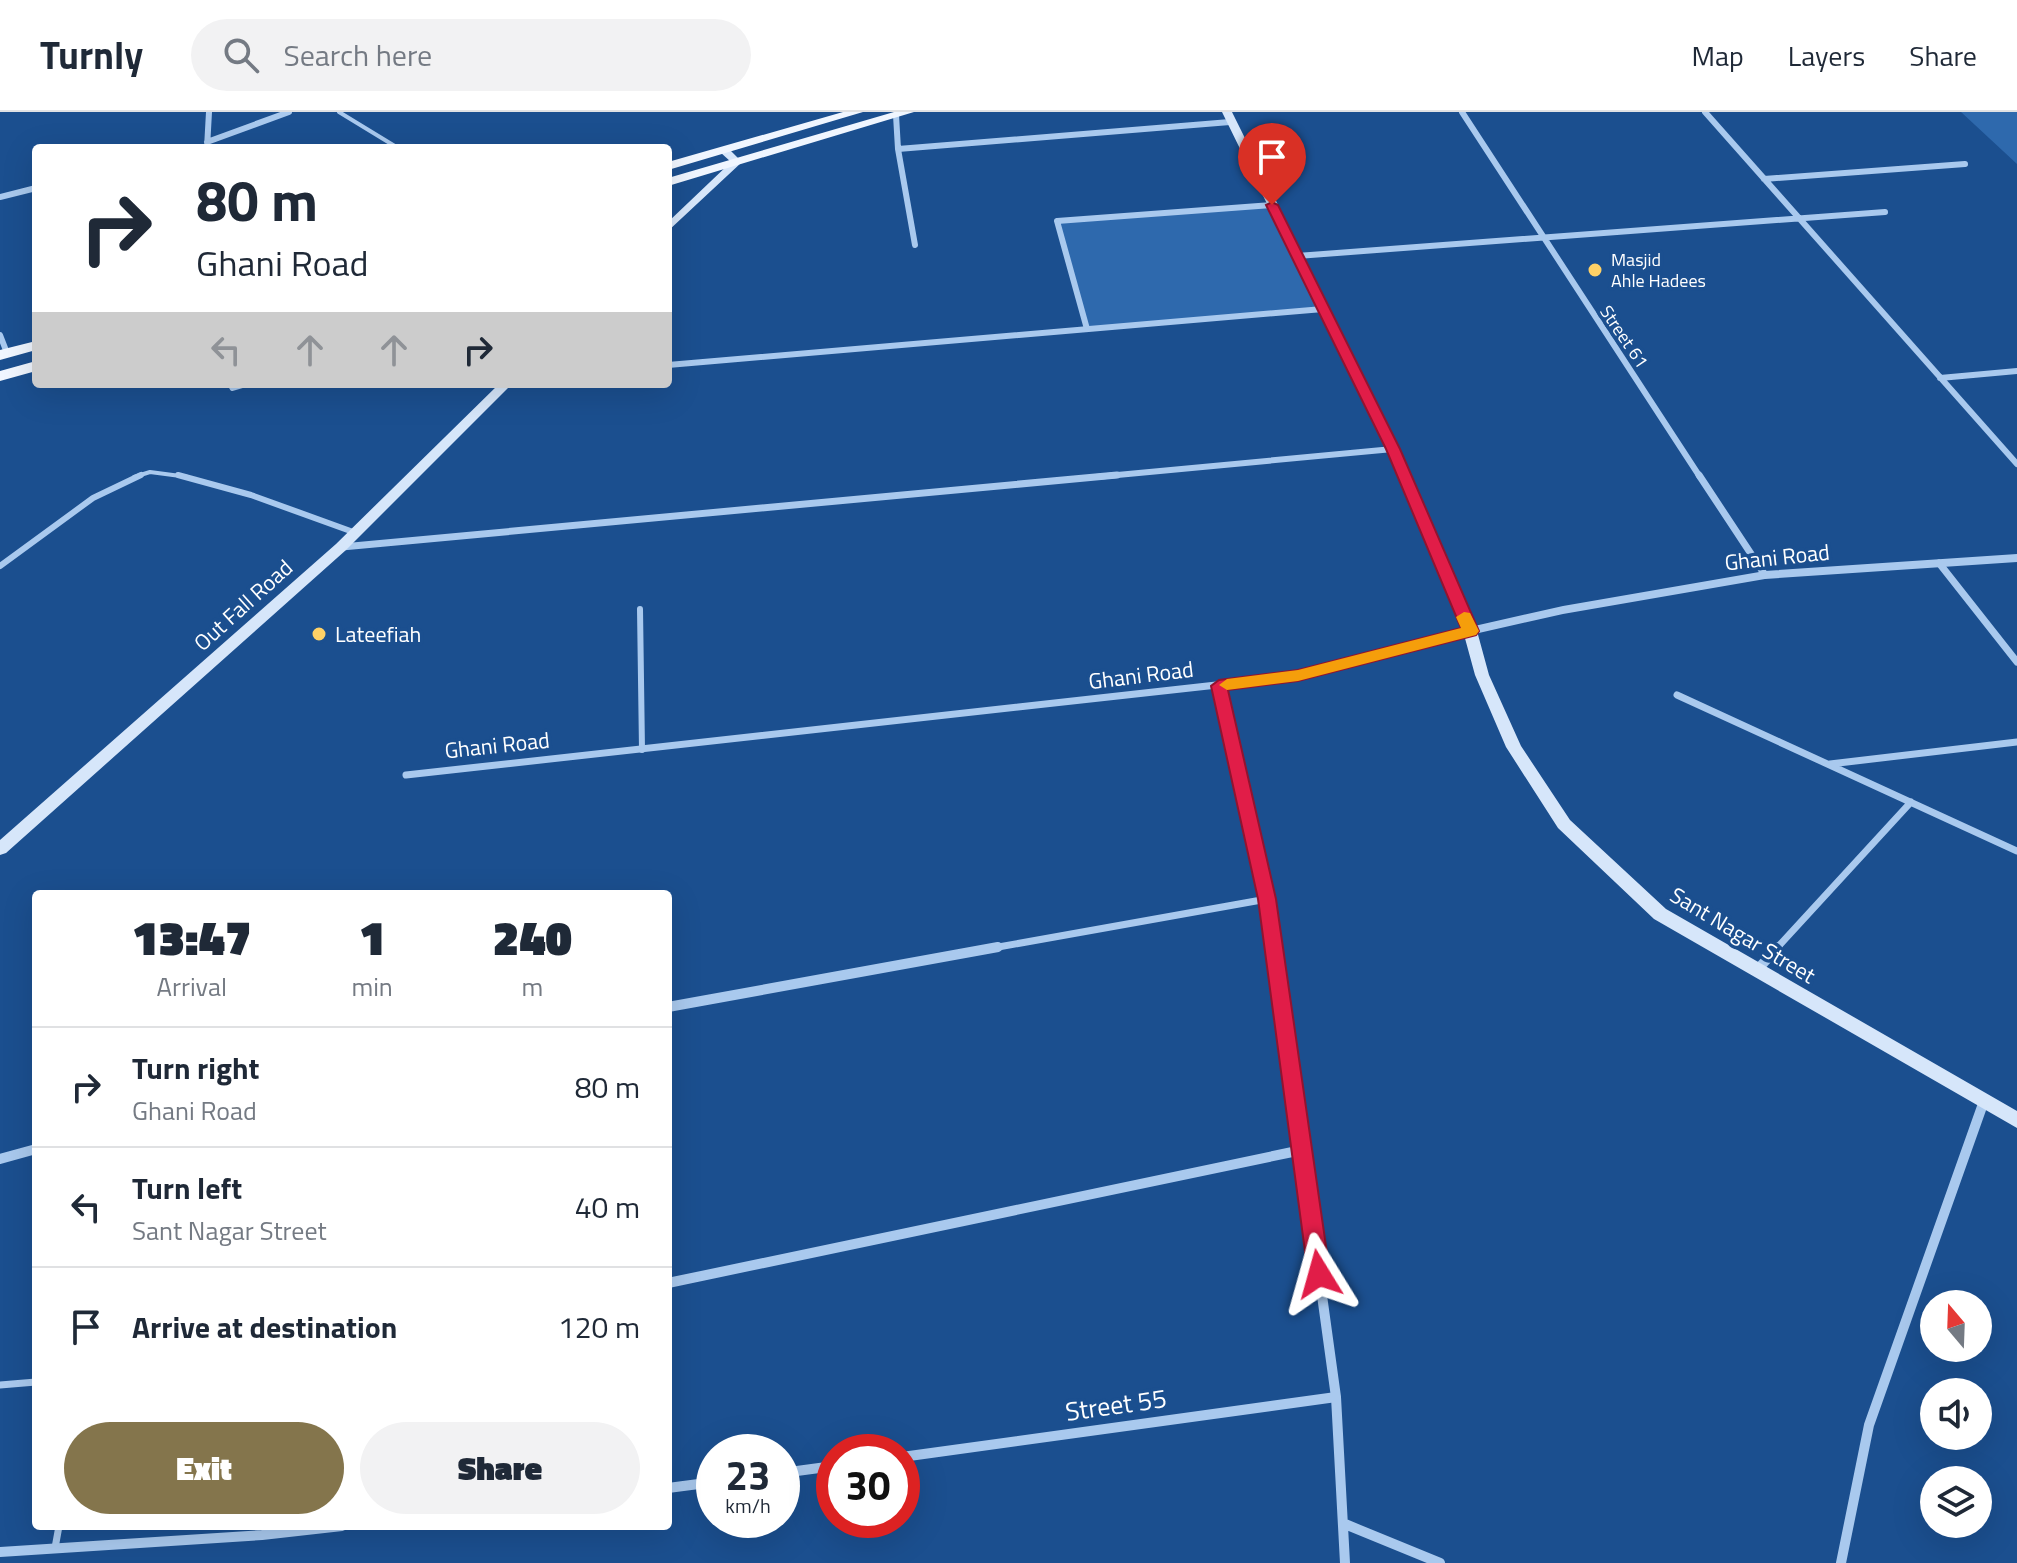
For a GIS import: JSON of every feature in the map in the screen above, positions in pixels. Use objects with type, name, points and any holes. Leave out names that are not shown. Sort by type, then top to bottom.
[{"type":"main road","points":[[672,165],[857,112]]},
{"type":"main road","points":[[672,181],[890,115]]},
{"type":"main road","name":"Sant Nagar Street","points":[[1229,117],[1393,449],[1470,631],[1482,675],[1514,747],[1564,824],[1660,914],[2017,1120]]},
{"type":"main road","points":[[724,150],[737,162]]},
{"type":"main road","points":[[672,224],[737,162]]},
{"type":"main road","points":[[4,354],[32,346]]},
{"type":"main road","points":[[0,376],[32,367]]},
{"type":"main road","name":"Out Fall Road","points":[[0,849],[341,547],[502,388]]},
{"type":"street","points":[[207,144],[209,112]]},
{"type":"street","points":[[209,144],[289,112]]},
{"type":"street","name":"Street 61","points":[[1462,112],[1765,575]]},
{"type":"street","points":[[1705,112],[2017,464]]},
{"type":"street","points":[[890,115],[915,245]]},
{"type":"street","points":[[898,149],[1229,117]]},
{"type":"street","points":[[1764,179],[1965,164]]},
{"type":"street","points":[[0,197],[32,189]]},
{"type":"street","points":[[1087,329],[1057,221],[1272,205]]},
{"type":"street","points":[[1297,256],[1885,212]]},
{"type":"street","points":[[672,365],[1323,309]]},
{"type":"street","points":[[0,335],[4,354]]},
{"type":"street","points":[[1940,378],[2017,371]]},
{"type":"street","points":[[341,547],[1393,449]]},
{"type":"street","name":"Ghani Road","points":[[406,775],[1298,676],[1563,610],[1765,575],[2017,558]]},
{"type":"street","points":[[1939,563],[2017,662]]},
{"type":"street","points":[[1219,686],[1267,899],[1336,1397],[1345,1563]]},
{"type":"street","points":[[1677,695],[2017,851]]},
{"type":"street","points":[[1829,764],[2017,742]]},
{"type":"street","points":[[1757,970],[1911,802]]},
{"type":"street","points":[[672,1006],[1267,899]]},
{"type":"street","points":[[1841,1563],[1869,1425],[1984,1101]]},
{"type":"street","points":[[0,1159],[32,1150]]},
{"type":"street","points":[[672,1282],[1302,1150]]},
{"type":"street","name":"Street 55","points":[[920,1455],[1336,1397]]},
{"type":"street","points":[[672,1487],[696,1484]]},
{"type":"street","points":[[1345,1524],[1440,1563]]},
{"type":"street","points":[[0,1552],[306,1530]]},
{"type":"lane","points":[[339,112],[391,144]]},
{"type":"lane","points":[[0,566],[107,489],[151,472],[197,479],[356,533]]},
{"type":"lane","points":[[640,609],[642,750]]},
{"type":"lane","points":[[0,1385],[32,1382]]},
{"type":"lane","points":[[55,1548],[58,1530]]},
{"type":"shaded area","points":[[1961,112],[2017,112],[2017,164]]},
{"type":"shaded area","points":[[1272,205],[1323,309],[1087,329],[1057,221]]},
{"type":"slow traffic","points":[[1227,685],[1298,676],[1470,631],[1464,617]]},
{"type":"place","name":"Masjid Ahle Hadees","points":[[1595,270]]},
{"type":"place","name":"Lateefiah","points":[[319,634]]},
{"type":"route","points":[[1272,205],[1393,449],[1470,631],[1298,676],[1219,686],[1267,899],[1319,1274]]}]
